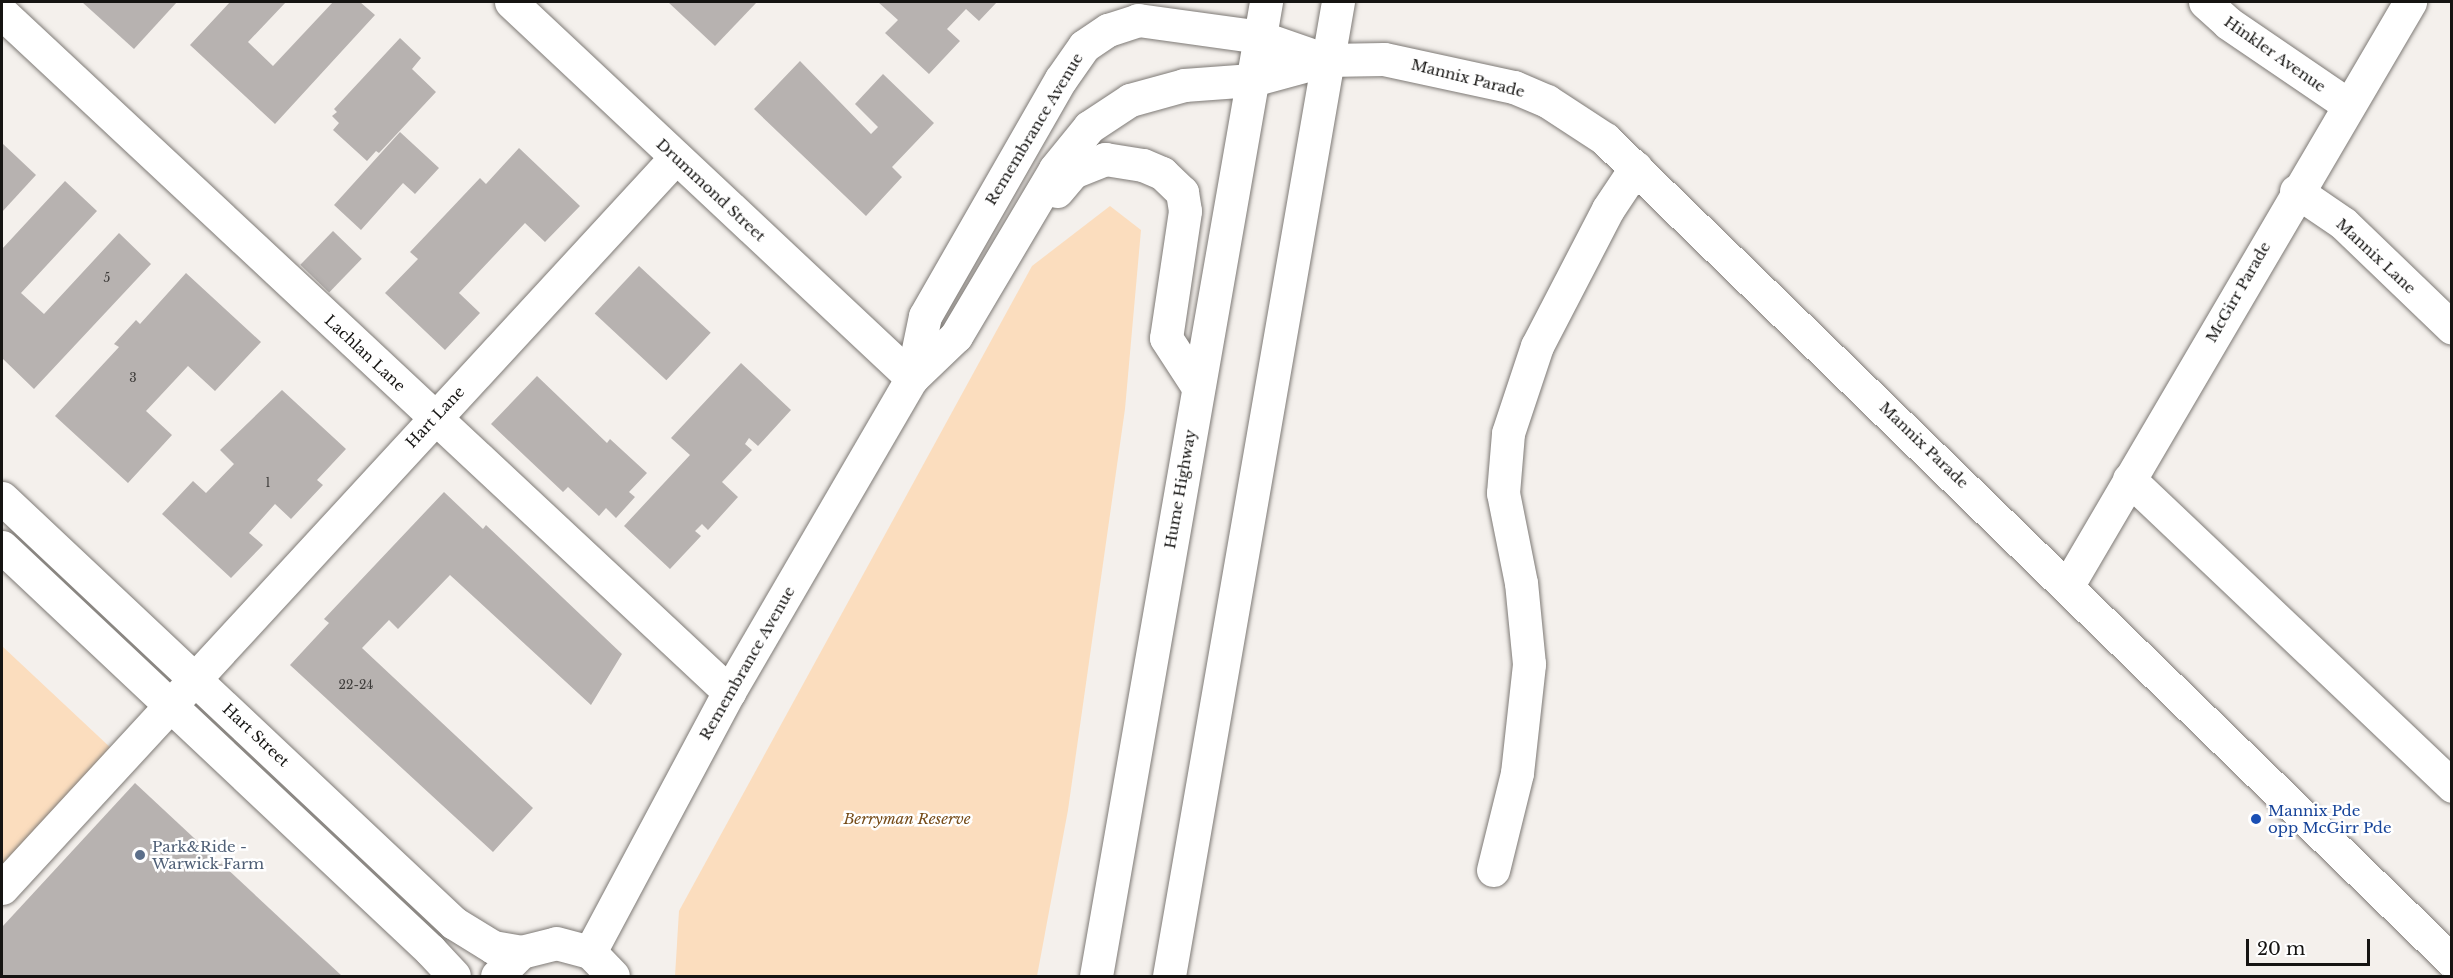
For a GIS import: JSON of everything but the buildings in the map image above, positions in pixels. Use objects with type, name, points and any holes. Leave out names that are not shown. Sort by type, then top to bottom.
[{"type":"main road","name":"Drummond Street","points":[[511,2],[912,378]]},
{"type":"main road","name":"Hume Highway","points":[[1096,976],[1266,2]]},
{"type":"main road","points":[[1169,976],[1326,60],[1338,2]]},
{"type":"main road","name":"Hinkler Avenue","points":[[2205,2],[2228,23],[2348,105]]},
{"type":"main road","name":"McGirr Parade","points":[[2068,585],[2296,191],[2410,2]]},
{"type":"main road","name":"Lachlan Lane","points":[[2,13],[729,692]]},
{"type":"main road","name":"Remembrance Avenue","points":[[912,378],[925,316],[1061,79],[1084,46],[1108,30],[1138,20],[1260,38]]},
{"type":"main road","name":"Mannix Parade","points":[[1260,38],[1326,60]]},
{"type":"main road","name":"Mannix Parade","points":[[1252,80],[1326,60],[1384,59],[1514,87],[1579,120],[1636,167],[2068,585],[2451,961]]},
{"type":"main road","name":"Remembrance Avenue","points":[[590,952],[729,692],[912,378],[956,336],[1055,169],[1089,127],[1107,112],[1130,100],[1184,85],[1252,80]]},
{"type":"main road","name":"Hart Lane","points":[[2,888],[676,157]]},
{"type":"main road","name":"Remembrance Avenue","points":[[1001,260],[1073,172],[1088,163],[1122,161],[1162,173],[1182,192],[1185,211],[1166,338],[1198,387]]},
{"type":"main road","points":[[1493,870],[1517,773],[1529,664],[1521,583],[1503,494],[1508,433],[1537,346],[1608,209],[1636,167]]},
{"type":"main road","name":"Mannix Lane","points":[[2296,191],[2343,223],[2451,328]]},
{"type":"main road","points":[[2129,479],[2451,786]]},
{"type":"main road","name":"Hart Street","points":[[2,498],[454,923],[493,947],[521,952]]},
{"type":"main road","points":[[2,547],[430,950],[454,976]]},
{"type":"main road","points":[[496,976],[521,952],[556,943],[590,952],[613,976]]},
{"type":"green space","name":"Berryman Reserve","points":[[1110,206],[1141,230],[1125,409],[1068,810],[1037,976],[675,976],[679,911],[1032,266]]},
{"type":"green space","points":[[2,646],[113,750],[2,865]]},
{"type":"place","name":"Mannix Pde opp McGirr Pde","points":[[2256,819]]},
{"type":"place","name":"Park&Ride - Warwick Farm","points":[[140,855]]}]
